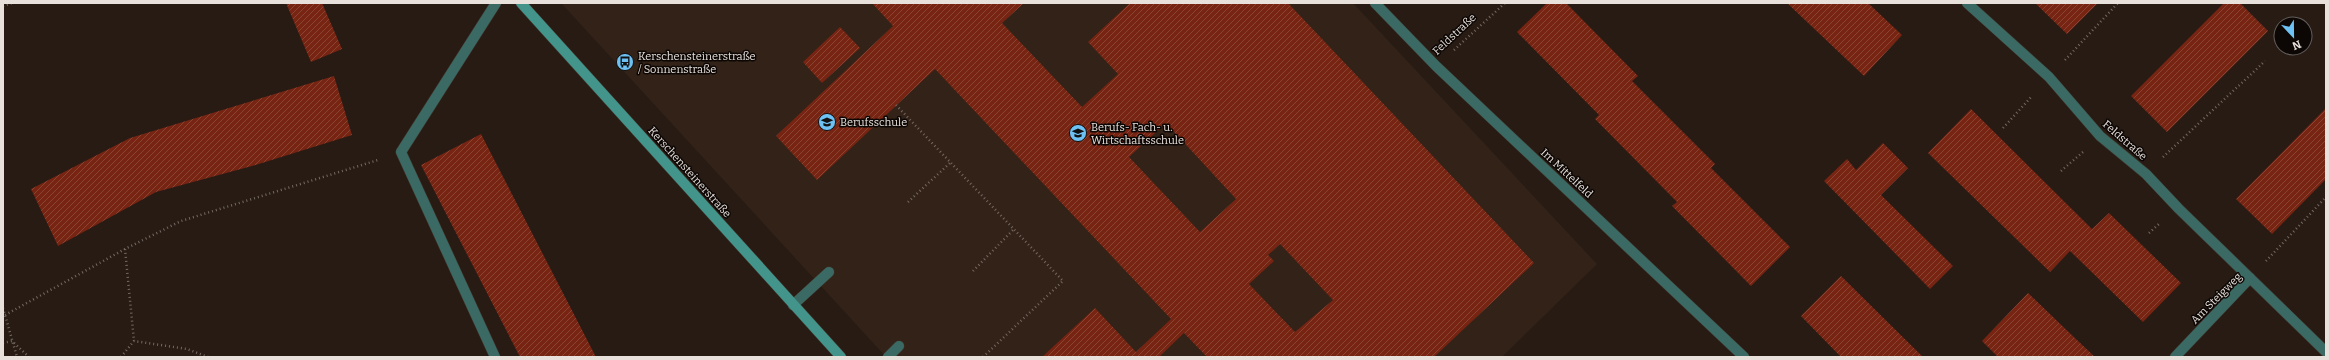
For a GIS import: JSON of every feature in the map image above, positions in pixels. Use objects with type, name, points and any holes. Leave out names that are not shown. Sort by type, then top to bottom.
[{"type":"street","points":[[495,357],[401,152],[496,3]]},
{"type":"street","name":"Kerschensteinerstraße","points":[[521,3],[841,357]]},
{"type":"street","name":"Im Mittelfeld","points":[[1375,3],[1436,66],[1744,357]]},
{"type":"street","name":"Feldstraße","points":[[1967,3],[2049,77],[2100,136],[2146,174],[2178,209],[2250,278]]},
{"type":"street","points":[[793,305],[829,272]]},
{"type":"street","name":"Am Steigweg","points":[[2175,357],[2250,278],[2326,352]]},
{"type":"street","points":[[888,357],[899,346]]},
{"type":"path","points":[[3,6],[12,3]]},
{"type":"path","name":"Feldstraße","points":[[1436,66],[1505,3]]},
{"type":"path","points":[[2003,128],[2118,3]]},
{"type":"path","points":[[2146,174],[2265,61]]},
{"type":"path","points":[[896,105],[1063,281],[983,357]]},
{"type":"path","points":[[2061,171],[2100,136]]},
{"type":"path","points":[[6,315],[125,249],[181,221],[401,152]]},
{"type":"path","points":[[908,202],[950,162]]},
{"type":"path","points":[[2250,278],[2326,197]]},
{"type":"path","points":[[973,271],[1014,229]]},
{"type":"path","points":[[121,357],[134,341],[125,249]]},
{"type":"path","points":[[3,308],[17,357]]},
{"type":"path","points":[[134,341],[187,349],[208,357]]},
{"type":"path","points":[[3,343],[12,342],[29,357]]},
{"type":"shaded area","name":"Berufs- Fach- u. Wirtschaftsschule","points":[[561,3],[1353,3],[1597,264],[1502,357],[886,357]]},
{"type":"building","points":[[286,3],[322,3],[342,49],[311,62]]},
{"type":"building","points":[[872,3],[1024,3],[1002,23],[1082,107],[1118,74],[1088,42],[1130,3],[1288,3],[1534,263],[1434,357],[1207,357],[1184,333],[1159,357],[1042,357],[1095,308],[1136,352],[1171,319],[935,69],[817,180],[776,136],[893,26]],"holes":[[[1166,123],[1236,199],[1200,232],[1129,157]],[[1280,244],[1333,300],[1295,332],[1249,284],[1274,261],[1268,255]]]},
{"type":"building","points":[[1547,3],[1566,3],[1638,76],[1632,81],[1715,164],[1711,168],[1790,247],[1751,286],[1672,206],[1677,202],[1595,119],[1599,115],[1517,32]]},
{"type":"building","points":[[1787,3],[1868,3],[1902,35],[1864,76]]},
{"type":"building","points":[[2035,3],[2098,3],[2067,34]]},
{"type":"building","points":[[2224,3],[2240,3],[2268,31],[2167,132],[2131,96]]},
{"type":"building","points":[[840,27],[860,48],[822,83],[803,62]]},
{"type":"building","points":[[334,76],[352,135],[252,166],[156,192],[58,246],[31,189],[130,138]]},
{"type":"building","points":[[2326,108],[2326,179],[2272,234],[2236,199]]},
{"type":"building","points":[[1971,109],[2092,229],[2109,213],[2181,283],[2143,322],[2070,251],[2050,272],[1928,153]]},
{"type":"building","points":[[481,134],[596,357],[520,357],[421,165]]},
{"type":"building","points":[[1883,143],[1908,168],[1881,195],[1953,266],[1930,289],[1824,181],[1847,159],[1856,170]]},
{"type":"building","points":[[1841,276],[1923,357],[1841,357],[1801,316]]},
{"type":"building","points":[[2028,293],[2095,357],[1998,357],[1982,341]]},
{"type":"place","name":"Kerschensteinerstraße / Sonnenstraße","points":[[625,62]]},
{"type":"place","name":"Berufsschule","points":[[827,122]]},
{"type":"place","name":"Berufs- Fach- u. Wirtschaftsschule","points":[[1078,133]]}]
